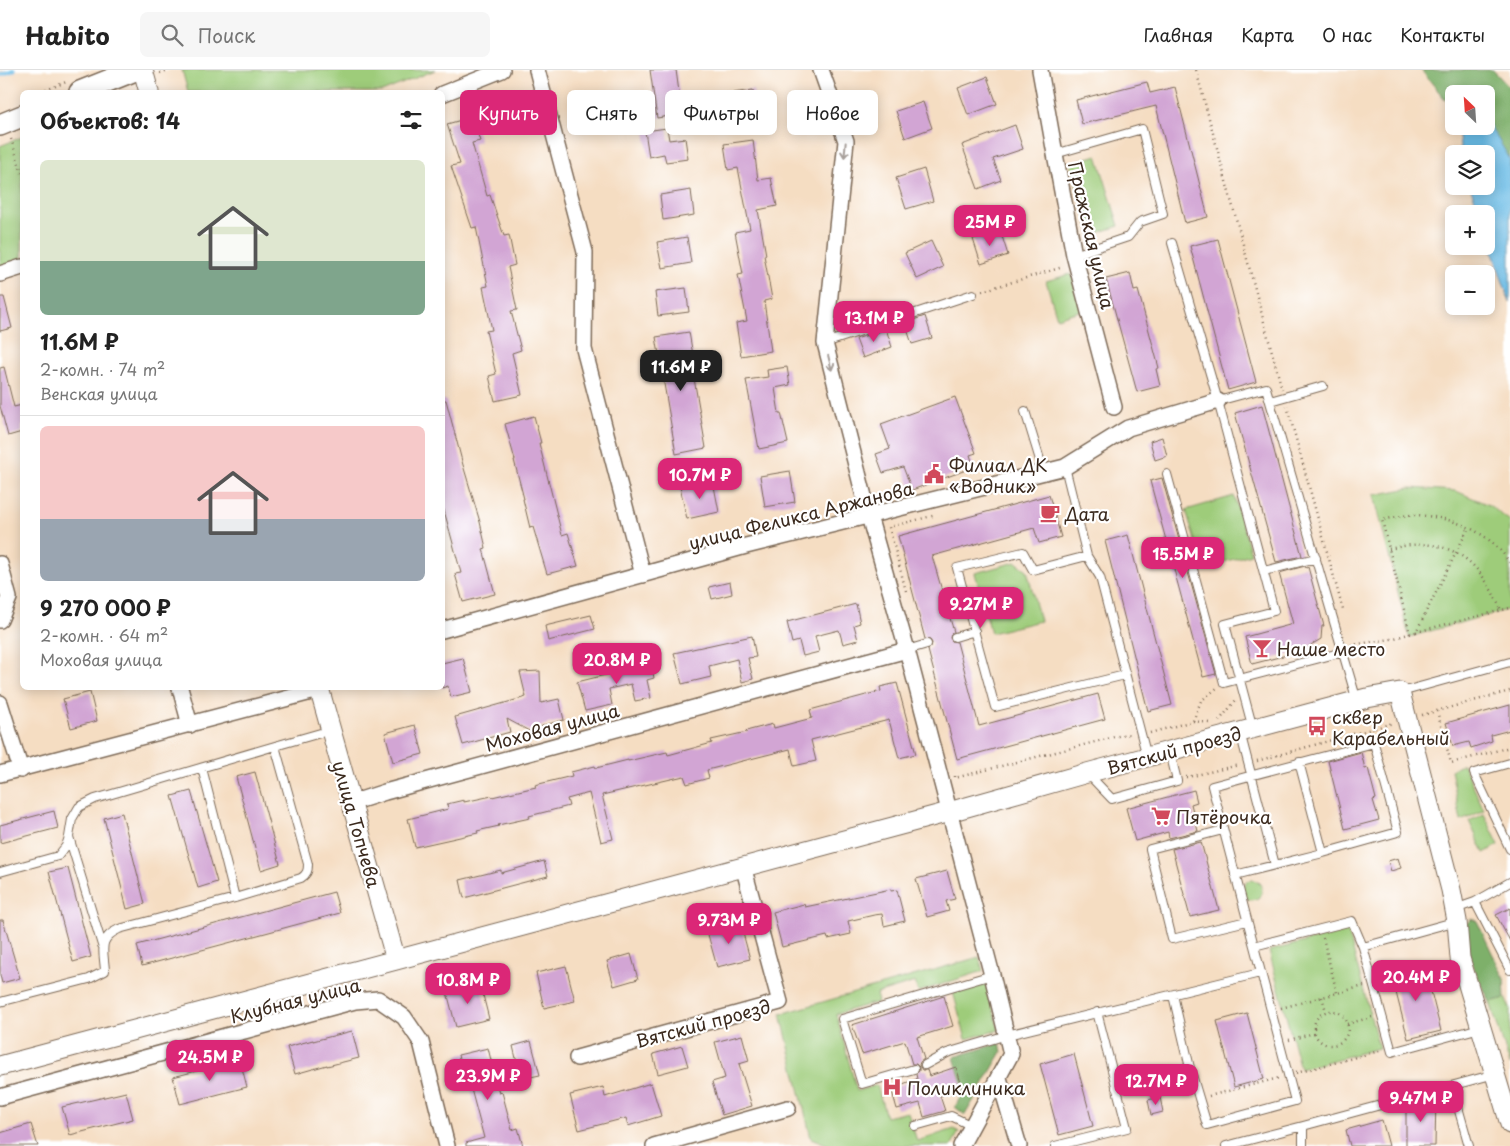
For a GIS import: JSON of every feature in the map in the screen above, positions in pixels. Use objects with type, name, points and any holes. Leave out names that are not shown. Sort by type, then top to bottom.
[{"type":"main road","points":[[83,90],[107,75],[135,70]]},
{"type":"main road","points":[[5,131],[20,118]]},
{"type":"street","points":[[143,70],[148,90]]},
{"type":"street","points":[[445,93],[502,70]]},
{"type":"street","points":[[537,70],[585,252],[584,349],[643,575]]},
{"type":"street","points":[[821,70],[846,141],[825,343],[868,516],[907,650],[1011,1054],[961,1146]]},
{"type":"street","name":"Пражская улица","points":[[1040,70],[1054,154],[1075,259],[1114,407]]},
{"type":"street","points":[[0,274],[20,268]]},
{"type":"street","name":"улица Феликса Аржанова","points":[[445,629],[746,546],[1044,473],[1064,467],[1128,428],[1218,401]]},
{"type":"street","points":[[0,564],[9,598],[0,620]]},
{"type":"street","name":"Моховая улица","points":[[351,803],[395,789],[907,650]]},
{"type":"street","points":[[181,690],[190,725]]},
{"type":"street","points":[[0,773],[21,770],[315,690]]},
{"type":"street","name":"улица Топчева","points":[[319,690],[396,960]]},
{"type":"street","points":[[1400,692],[1451,890],[1456,915],[1460,958],[1510,1124]]},
{"type":"street","name":"Вятский проезд","points":[[0,1066],[949,812],[1362,699],[1400,692]]},
{"type":"street","points":[[0,702],[21,770]]},
{"type":"street","name":"Вятский проезд","points":[[577,1058],[780,1002],[743,866]]},
{"type":"street","name":"Клубная улица","points":[[0,1097],[355,1001],[378,999],[404,1017],[420,1042],[447,1146]]},
{"type":"street","points":[[999,1078],[1019,1146]]},
{"type":"street","points":[[654,1146],[788,1108]]},
{"type":"lane","points":[[1054,154],[1142,129],[1164,214],[1140,222],[1128,236],[1075,259]]},
{"type":"lane","points":[[1172,243],[1218,401],[1274,611],[1225,624],[1243,692],[1249,763],[1275,865]]},
{"type":"lane","points":[[825,343],[973,294]]},
{"type":"lane","points":[[1270,401],[1323,386]]},
{"type":"lane","points":[[1218,401],[1266,388],[1343,652],[1362,699]]},
{"type":"lane","points":[[1025,411],[1044,473]]},
{"type":"lane","points":[[1064,467],[1087,556],[1100,577],[1147,757]]},
{"type":"lane","points":[[1167,474],[1224,683],[1343,652]]},
{"type":"lane","points":[[1087,556],[1033,570],[1023,552],[957,568],[995,707],[1125,675]]},
{"type":"lane","points":[[1264,571],[1316,558]]},
{"type":"lane","points":[[955,637],[975,631]]},
{"type":"lane","points":[[907,650],[927,644]]},
{"type":"lane","points":[[1400,692],[1510,662]]},
{"type":"lane","points":[[0,872],[58,856],[66,846],[72,819],[79,808],[95,799],[331,730]]},
{"type":"lane","points":[[1173,995],[1190,1068],[1208,1125],[1295,1101],[1260,973],[1212,786],[1374,743],[1398,832],[1235,875]]},
{"type":"lane","points":[[102,945],[109,934],[119,929],[236,898],[301,878],[306,874],[308,864],[275,746]]},
{"type":"lane","points":[[1087,773],[1112,799],[1177,781],[1170,751]]},
{"type":"lane","points":[[1299,762],[1323,853]]},
{"type":"lane","points":[[1510,763],[1474,773],[1510,849]]},
{"type":"lane","points":[[202,768],[236,898]]},
{"type":"lane","points":[[1224,830],[1150,849],[1172,939],[1247,921]]},
{"type":"lane","points":[[0,1002],[89,979],[105,971],[102,945],[69,837]]},
{"type":"lane","points":[[1363,947],[1456,915],[1510,882]]},
{"type":"lane","points":[[1475,902],[1510,970]]},
{"type":"lane","points":[[1254,946],[1352,921],[1363,947],[1392,1052],[1482,1028]]},
{"type":"lane","points":[[925,1065],[947,1053],[1007,1035],[1260,973]]},
{"type":"lane","points":[[914,1068],[862,1084],[842,1019],[992,975]]},
{"type":"lane","points":[[1054,1146],[1127,1128],[1097,1012]]},
{"type":"lane","points":[[1116,1088],[1190,1068]]},
{"type":"lane","points":[[1226,1146],[1495,1074]]},
{"type":"lane","points":[[1452,1086],[1470,1146]]},
{"type":"lane","points":[[915,1126],[951,1116],[972,1126]]},
{"type":"lane","points":[[1303,1126],[1303,1146]]},
{"type":"path","points":[[1196,70],[1344,616]]},
{"type":"path","points":[[5,131],[20,168]]},
{"type":"path","points":[[973,294],[1075,259]]},
{"type":"path","points":[[1410,634],[1382,520],[1411,515],[1439,517],[1470,527],[1490,540],[1510,562]]},
{"type":"path","points":[[1389,549],[1409,545],[1431,545],[1457,552],[1473,565],[1487,581],[1501,610]]},
{"type":"path","points":[[1416,632],[1510,608]]},
{"type":"path","points":[[1175,771],[1188,778],[1510,691]]},
{"type":"path","points":[[1193,721],[1208,724],[1221,721],[1243,692]]},
{"type":"path","points":[[1362,699],[1375,728]]},
{"type":"path","points":[[1438,711],[1451,763],[1510,746]]},
{"type":"path","points":[[1322,934],[1337,993]]},
{"type":"path","points":[[1283,1016],[1281,1008],[1365,986],[1367,993]]},
{"type":"path","points":[[1322,997],[1326,1012]]},
{"type":"path","points":[[1347,1024],[1373,1017],[1371,1009]]},
{"type":"path","points":[[1326,1012],[1337,1012],[1345,1019],[1347,1024],[1346,1035],[1338,1044],[1321,1042],[1314,1033],[1317,1018],[1326,1012]]},
{"type":"path","points":[[1287,1032],[1290,1040],[1314,1033]]},
{"type":"path","points":[[1199,1099],[1391,1048]]},
{"type":"path","points":[[1296,1064],[1298,1073]]},
{"type":"green space","points":[[182,70],[435,70],[387,90],[187,90]]},
{"type":"green space","points":[[1421,70],[1493,70],[1510,88],[1510,176],[1490,135],[1495,135],[1495,85],[1445,85],[1445,99]]},
{"type":"green space","points":[[20,138],[20,264],[0,269],[0,146]]},
{"type":"green space","points":[[1097,155],[1119,226],[1091,235],[1070,163]]},
{"type":"green space","points":[[1071,274],[1082,310],[1057,318],[1046,281]]},
{"type":"green space","points":[[1410,488],[1456,491],[1489,505],[1510,521],[1510,609],[1409,637],[1374,495]]},
{"type":"green space","points":[[1234,496],[1251,554],[1203,568],[1186,510]]},
{"type":"green space","points":[[1016,562],[1027,570],[1040,621],[991,633],[975,573]]},
{"type":"green space","points":[[1463,764],[1484,810],[1461,821],[1451,770]]},
{"type":"green space","points":[[1484,814],[1499,845],[1484,853],[1469,821]]},
{"type":"green space","points":[[1252,880],[1259,883],[1262,890],[1259,897],[1252,900],[1245,897],[1242,890],[1245,883]]},
{"type":"green space","points":[[1471,919],[1477,921],[1504,978],[1505,998],[1490,1002],[1469,958],[1465,925]]},
{"type":"green space","points":[[1348,931],[1379,1048],[1300,1069],[1269,951]]},
{"type":"green space","points":[[979,957],[983,971],[918,992],[915,982],[876,994],[878,1002],[836,1014],[857,1091],[877,1085],[886,1117],[908,1112],[917,1141],[954,1129],[959,1132],[951,1146],[831,1146],[811,1138],[781,1014]]},
{"type":"green space","points":[[986,983],[999,1030],[966,1039],[953,992]]},
{"type":"green space","points":[[1505,998],[1510,1009],[1510,1065],[1490,1002]]},
{"type":"green space","points":[[1000,1043],[1002,1052],[965,1115],[955,1107],[964,1090],[954,1057]]},
{"type":"water","points":[[1495,134],[1510,159],[1510,303],[1494,255],[1495,205],[1477,205],[1473,195],[1495,195],[1495,145],[1460,145],[1459,135]]},
{"type":"building","points":[[650,70],[676,70],[679,90],[665,90],[665,117],[657,118],[655,90],[653,90]]},
{"type":"building","points":[[987,77],[997,104],[968,115],[958,88]]},
{"type":"building","points":[[1147,82],[1150,93],[1175,87],[1208,217],[1185,223],[1156,106],[1082,124],[1076,100]]},
{"type":"building","points":[[923,102],[932,128],[905,138],[896,111]]},
{"type":"building","points":[[460,120],[460,135],[478,135],[480,141],[472,143],[487,196],[490,195],[504,236],[509,235],[515,265],[508,267],[517,310],[511,311],[521,350],[512,353],[522,395],[495,401],[489,376],[496,374],[486,331],[492,330],[483,287],[488,286],[476,227],[472,228],[451,166],[460,164],[447,124]]},
{"type":"building","points":[[1015,125],[1023,149],[993,159],[1001,180],[978,189],[962,145]]},
{"type":"building","points":[[665,128],[665,135],[668,135],[669,140],[685,138],[688,159],[666,162],[664,154],[649,157],[646,135],[655,135],[655,130]]},
{"type":"building","points":[[753,140],[758,180],[771,178],[777,206],[758,210],[772,299],[764,301],[771,351],[741,356],[736,323],[747,321],[738,275],[743,274],[735,232],[750,229],[738,168],[728,170],[724,144]]},
{"type":"building","points":[[924,169],[933,201],[906,209],[896,178]]},
{"type":"building","points":[[691,190],[694,215],[663,220],[660,195]]},
{"type":"building","points":[[1000,230],[1008,255],[981,264],[973,239]]},
{"type":"building","points":[[687,237],[691,263],[662,268],[657,242]]},
{"type":"building","points":[[1218,239],[1256,382],[1228,390],[1190,246]]},
{"type":"building","points":[[931,241],[943,267],[917,279],[905,253]]},
{"type":"building","points":[[1130,273],[1134,291],[1138,290],[1159,368],[1156,369],[1160,386],[1137,392],[1106,279]]},
{"type":"building","points":[[686,288],[689,312],[658,316],[655,292]]},
{"type":"building","points":[[0,297],[4,297],[12,328],[0,331]]},
{"type":"building","points":[[925,316],[932,338],[912,344],[905,323]]},
{"type":"building","points":[[886,329],[892,347],[863,358],[856,339]]},
{"type":"building","points":[[689,332],[694,361],[691,361],[706,448],[676,454],[656,337]]},
{"type":"building","points":[[4,367],[14,407],[20,406],[20,433],[8,436],[0,406],[0,368]]},
{"type":"building","points":[[787,367],[790,385],[775,388],[779,413],[781,413],[788,443],[759,449],[746,380],[768,377],[767,370]]},
{"type":"building","points":[[955,397],[976,453],[970,455],[974,467],[912,490],[903,467],[883,473],[876,454],[890,449],[881,424]]},
{"type":"building","points":[[445,400],[480,522],[486,548],[483,549],[495,594],[463,602],[455,574],[461,573],[445,514]]},
{"type":"building","points":[[1262,405],[1302,556],[1276,562],[1235,413]]},
{"type":"building","points":[[534,416],[562,535],[568,533],[578,566],[547,574],[533,527],[530,528],[505,424]]},
{"type":"building","points":[[1162,437],[1167,456],[1155,460],[1150,441]]},
{"type":"building","points":[[790,471],[795,502],[765,507],[760,476]]},
{"type":"building","points":[[1162,478],[1216,674],[1203,677],[1150,481]]},
{"type":"building","points":[[713,481],[719,512],[687,519],[680,487]]},
{"type":"building","points":[[1049,495],[1061,537],[1039,543],[1034,528],[932,556],[954,632],[950,638],[952,641],[957,642],[979,726],[1098,694],[1105,719],[957,759],[928,650],[932,643],[930,640],[925,639],[898,536]]},
{"type":"building","points":[[1128,535],[1172,705],[1148,711],[1105,541]]},
{"type":"building","points":[[1305,566],[1306,568],[1308,567],[1324,626],[1322,626],[1321,639],[1309,646],[1310,649],[1252,664],[1245,637],[1293,624],[1279,573]]},
{"type":"building","points":[[730,582],[732,594],[712,599],[709,587]]},
{"type":"building","points":[[856,604],[860,623],[854,625],[858,640],[843,644],[839,630],[815,636],[819,652],[803,656],[799,641],[792,643],[787,622]]},
{"type":"building","points":[[591,615],[595,629],[548,641],[545,626]]},
{"type":"building","points":[[752,636],[756,657],[748,658],[753,679],[742,682],[737,659],[709,666],[711,677],[682,684],[674,653]]},
{"type":"building","points":[[463,658],[472,692],[451,697],[448,686],[445,687],[445,662]]},
{"type":"building","points":[[650,658],[654,678],[647,680],[651,698],[635,701],[631,684],[609,689],[612,705],[585,711],[577,682],[622,671],[620,665]]},
{"type":"building","points":[[540,671],[541,703],[559,699],[564,720],[544,725],[531,732],[507,719],[510,732],[463,745],[455,717],[526,697],[520,672]]},
{"type":"building","points":[[897,683],[916,754],[899,758],[889,720],[811,740],[816,761],[794,766],[790,749],[707,770],[709,778],[687,784],[684,776],[602,795],[613,839],[601,842],[589,793],[567,799],[569,806],[477,831],[478,833],[415,847],[408,819],[448,809],[447,804],[492,797],[536,787],[535,785],[572,776],[571,772],[595,766],[596,768],[667,752],[668,755],[712,743],[711,740],[773,724],[774,728],[812,718],[810,710],[881,691],[880,687]]},
{"type":"building","points":[[90,692],[97,721],[71,728],[63,699]]},
{"type":"building","points":[[1510,705],[1510,730],[1491,735],[1492,741],[1471,748],[1469,742],[1453,746],[1446,723]]},
{"type":"building","points":[[415,725],[423,754],[393,762],[385,733]]},
{"type":"building","points":[[1361,752],[1365,769],[1368,768],[1376,799],[1373,800],[1379,820],[1345,829],[1328,761]]},
{"type":"building","points":[[255,772],[280,864],[261,870],[236,777]]},
{"type":"building","name":"Пятёрочка","points":[[1194,790],[1197,802],[1191,804],[1198,831],[1169,838],[1168,832],[1135,841],[1126,808]]},
{"type":"building","points":[[191,791],[217,882],[198,888],[172,796]]},
{"type":"building","points":[[54,811],[58,828],[0,843],[0,825]]},
{"type":"building","points":[[122,813],[145,904],[127,909],[104,818]]},
{"type":"building","points":[[1201,842],[1219,910],[1190,917],[1172,849]]},
{"type":"building","points":[[1398,858],[1401,868],[1391,871],[1388,861]]},
{"type":"building","points":[[544,861],[548,876],[464,898],[460,880],[501,870],[501,873]]},
{"type":"building","points":[[68,868],[91,957],[73,962],[49,872]]},
{"type":"building","points":[[947,871],[955,899],[946,901],[949,911],[927,917],[916,879]]},
{"type":"building","points":[[891,889],[891,891],[897,890],[905,921],[884,926],[882,914],[874,915],[848,921],[851,934],[828,939],[827,936],[782,947],[773,912],[804,904],[805,907]]},
{"type":"building","points":[[334,892],[340,913],[142,966],[137,945]]},
{"type":"building","points":[[1510,908],[1510,941],[1496,915]]},
{"type":"building","points":[[0,920],[3,920],[20,978],[2,983],[0,975]]},
{"type":"building","points":[[740,922],[750,959],[717,967],[707,931]]},
{"type":"building","points":[[631,954],[638,979],[614,986],[607,961]]},
{"type":"building","points":[[1424,964],[1441,1031],[1408,1039],[1391,973]]},
{"type":"building","points":[[566,966],[575,1001],[544,1008],[536,973]]},
{"type":"building","points":[[480,983],[489,1019],[456,1027],[447,992]]},
{"type":"building","points":[[944,996],[953,1026],[917,1037],[924,1059],[919,1065],[922,1070],[927,1070],[929,1076],[956,1067],[963,1089],[940,1096],[945,1111],[924,1117],[920,1103],[897,1109],[891,1088],[917,1079],[916,1074],[919,1071],[919,1067],[916,1064],[912,1064],[905,1041],[862,1054],[852,1025]]},
{"type":"building","points":[[1247,1013],[1264,1079],[1234,1087],[1217,1021]]},
{"type":"building","points":[[352,1031],[359,1058],[295,1074],[287,1047]]},
{"type":"building","points":[[742,1035],[749,1061],[739,1064],[752,1106],[722,1115],[712,1082],[725,1078],[715,1042]]},
{"type":"building","points":[[531,1041],[540,1075],[521,1079],[513,1046]]},
{"type":"building","points":[[682,1046],[688,1066],[658,1074],[653,1054]]},
{"type":"building","points":[[488,1048],[499,1093],[502,1092],[512,1130],[518,1128],[523,1146],[466,1146],[466,1143],[484,1138],[471,1089],[466,1090],[458,1055]]},
{"type":"building","points":[[1074,1054],[1093,1126],[1059,1135],[1040,1064]]},
{"type":"building","points":[[240,1060],[247,1087],[180,1104],[173,1077]]},
{"type":"building","points":[[651,1083],[661,1116],[628,1126],[626,1118],[579,1130],[570,1095],[603,1087],[605,1097]]},
{"type":"building","points":[[126,1092],[133,1119],[70,1135],[62,1107]]},
{"type":"building","points":[[1436,1096],[1435,1146],[1406,1146],[1406,1104]]},
{"type":"building","points":[[1160,1097],[1163,1112],[1151,1115],[1148,1100]]},
{"type":"building","points":[[1382,1120],[1389,1146],[1350,1146],[1346,1130]]},
{"type":"building","points":[[31,1124],[38,1146],[0,1146],[0,1133]]},
{"type":"waterway","points":[[0,75],[14,70]]},
{"type":"place","name":"Филиал ДК «Водник»","points":[[934,474]]},
{"type":"place","name":"Дата","points":[[1050,513]]},
{"type":"place","name":"Наше место","points":[[1262,648]]},
{"type":"place","name":"сквер Карабельный","points":[[1317,726]]},
{"type":"place","name":"Пятёрочка","points":[[1161,816]]},
{"type":"place","name":"Поликлиника","points":[[892,1087]]}]
